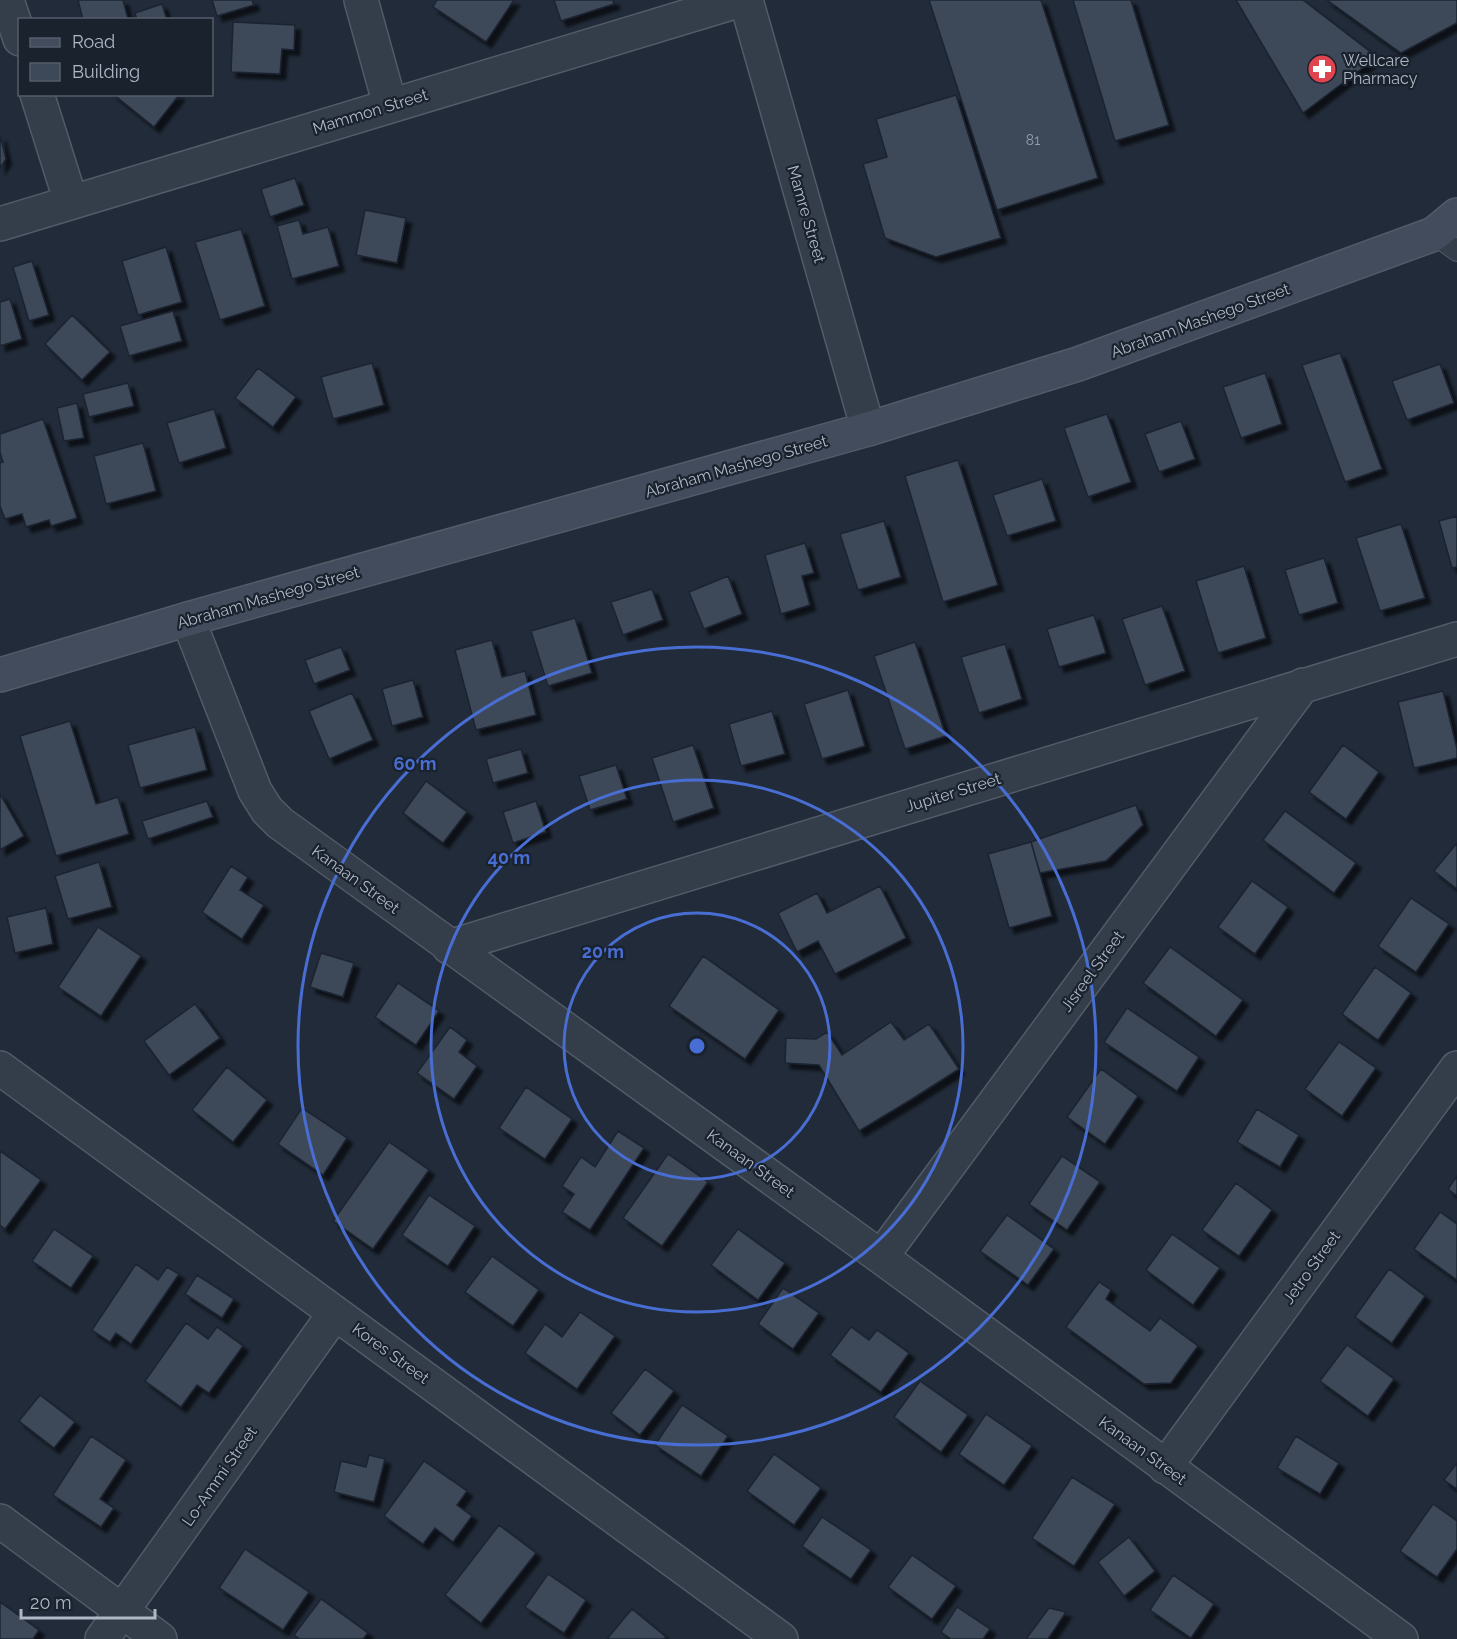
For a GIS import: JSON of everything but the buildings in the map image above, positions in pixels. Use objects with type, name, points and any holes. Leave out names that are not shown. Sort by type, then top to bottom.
[{"type":"main road","name":"Abraham Mashego Street","points":[[0,675],[188,619],[868,429],[1078,363],[1449,233]]},
{"type":"street","points":[[7,0],[18,33]]},
{"type":"street","points":[[361,0],[390,105]]},
{"type":"street","name":"Mammon Street","points":[[0,224],[741,0]]},
{"type":"street","name":"Mamre Street","points":[[746,0],[868,429]]},
{"type":"street","points":[[38,96],[71,202]]},
{"type":"street","name":"Kanaan Street","points":[[188,619],[255,791],[267,810],[280,823],[881,1257],[1401,1639]]},
{"type":"street","name":"Jupiter Street","points":[[450,947],[1457,639]]},
{"type":"street","name":"Jisreel Street","points":[[881,1257],[1303,685]]},
{"type":"street","name":"Kores Street","points":[[0,1068],[781,1639]]},
{"type":"street","name":"Jetro Street","points":[[1165,1467],[1457,1068]]},
{"type":"street","name":"Lo-Ammi Street","points":[[102,1639],[335,1313]]},
{"type":"street","points":[[0,1521],[160,1639]]},
{"type":"place","name":"Wellcare Pharmacy","points":[[1322,69]]}]
